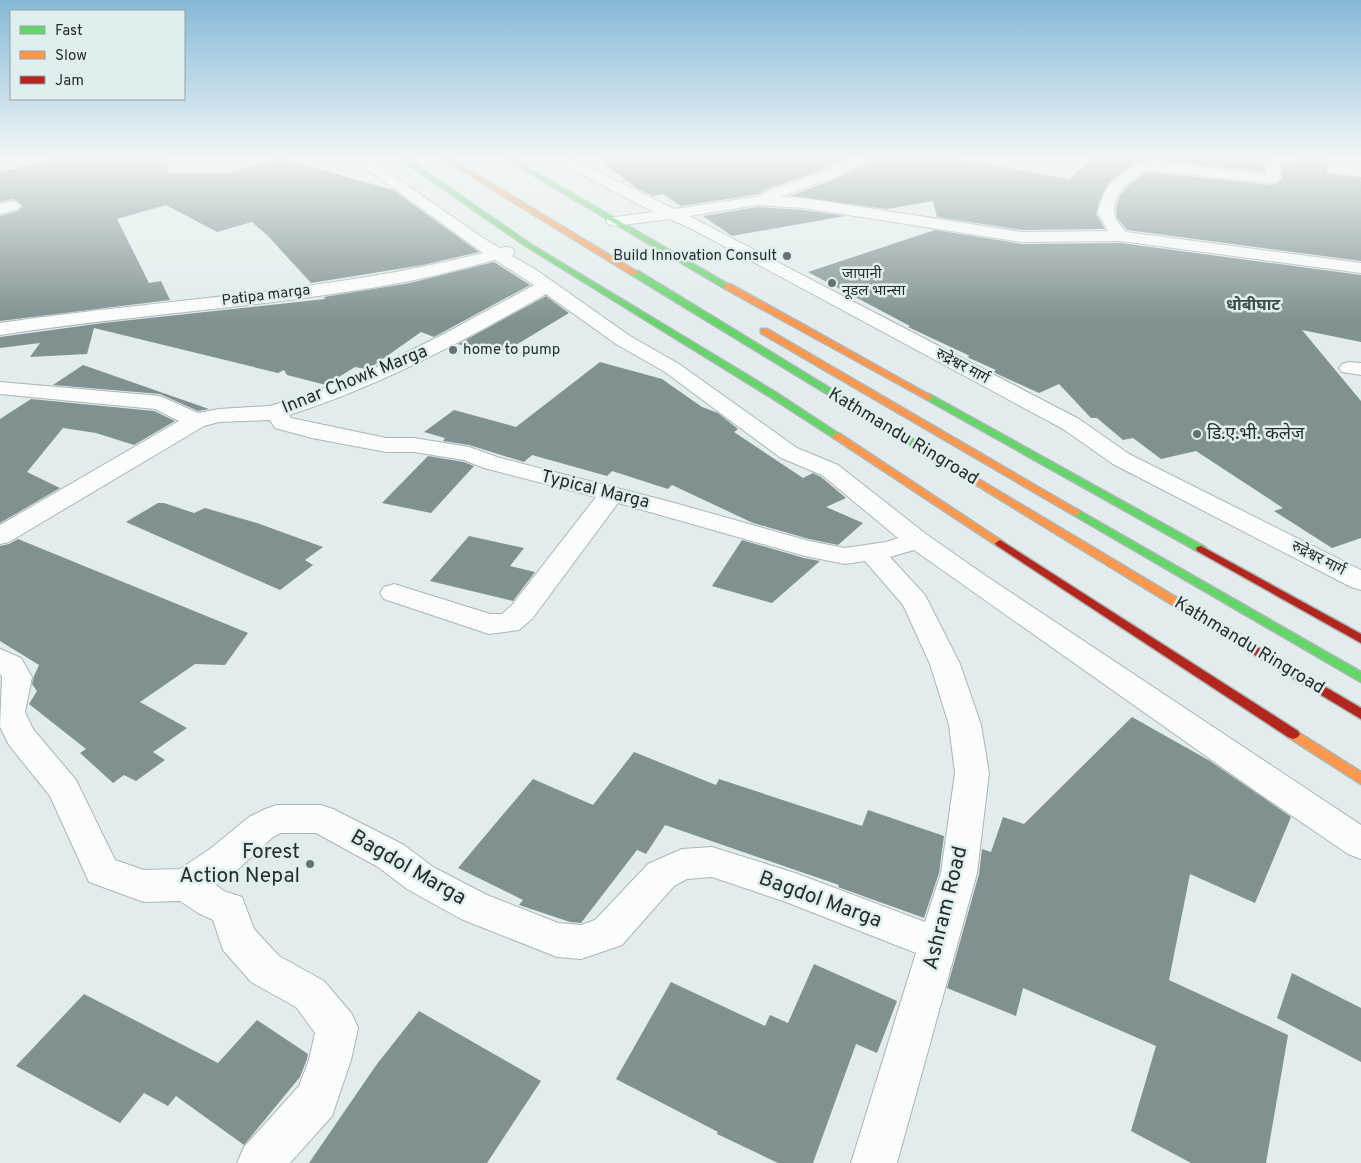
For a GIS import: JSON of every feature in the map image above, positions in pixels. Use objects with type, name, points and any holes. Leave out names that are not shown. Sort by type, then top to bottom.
[{"type":"main road","points":[[481,212],[528,245],[772,394],[1361,779]]},
{"type":"main road","name":"Kathmandu Ringroad","points":[[533,212],[1361,714]]},
{"type":"main road","points":[[599,212],[699,271],[984,427],[1361,639]]},
{"type":"main road","name":"Kathmandu Ringroad","points":[[750,323],[1361,678]]},
{"type":"street","points":[[435,212],[623,340],[672,368],[789,453],[830,470],[918,540],[1136,693],[1361,844]]},
{"type":"street","name":"रुद्रेश्वर मार्ग","points":[[661,212],[1071,424],[1121,459],[1361,581]]},
{"type":"street","points":[[614,221],[682,212]]},
{"type":"street","points":[[860,212],[1022,236],[1121,236],[1361,268]]},
{"type":"street","points":[[1106,212],[1106,216],[1121,236]]},
{"type":"street","name":"Patipa marga","points":[[0,329],[59,319],[273,296],[396,278],[528,245]]},
{"type":"street","name":"Innar Chowk Marga","points":[[0,536],[196,421],[220,415],[276,412],[326,395],[408,361],[483,323],[546,286]]},
{"type":"street","points":[[0,388],[160,403],[196,421]]},
{"type":"street","name":"Typical Marga","points":[[276,412],[283,423],[312,432],[386,445],[414,445],[469,454],[492,463],[726,524],[805,548],[845,556],[872,553],[918,540]]},
{"type":"street","points":[[394,593],[489,624],[509,623],[522,612],[611,495]]},
{"type":"street","name":"Ashram Road","points":[[872,553],[915,602],[945,664],[965,725],[972,773],[959,873],[874,1163]]},
{"type":"street","points":[[0,659],[10,665],[17,677],[9,712],[20,736],[64,789],[102,871],[144,886],[187,885],[211,902],[228,909],[237,938],[265,970],[310,994],[337,1028],[330,1060],[316,1100],[260,1163]]},
{"type":"street","name":"Bagdol Marga","points":[[187,885],[223,860],[261,826],[277,819],[321,819],[391,856],[420,878],[474,907],[557,940],[581,942],[608,932],[661,875],[682,864],[712,862],[795,889],[938,944]]},
{"type":"building","points":[[13,212],[141,212],[117,219],[149,283],[161,281],[170,300],[0,321],[0,216]]},
{"type":"building","points":[[180,212],[424,212],[479,252],[423,265],[311,283],[268,236],[252,222],[217,232]]},
{"type":"building","points":[[725,212],[820,212],[845,216],[732,236],[703,216]]},
{"type":"building","points":[[936,212],[1096,212],[1105,229],[1022,230],[937,217]]},
{"type":"building","points":[[1116,212],[1361,212],[1361,261],[1127,230],[1117,218]]},
{"type":"building","points":[[935,230],[1022,244],[1121,243],[1361,275],[1361,342],[1302,330],[1361,401],[1361,538],[1332,548],[1274,511],[1283,508],[1196,451],[1161,459],[1133,438],[1123,440],[1097,418],[1091,418],[1059,384],[1039,393],[993,372],[996,370],[908,327],[910,326],[808,272]]},
{"type":"building","points":[[494,262],[530,285],[434,337],[421,332],[370,368],[355,367],[326,385],[287,375],[284,370],[278,373],[94,328],[87,354],[30,357],[40,343],[0,348],[0,337],[103,323],[325,299],[324,297],[410,283]]},
{"type":"building","points":[[546,296],[569,313],[506,351],[503,350],[494,356],[458,344]]},
{"type":"building","points":[[600,362],[662,379],[702,407],[718,413],[738,429],[734,432],[803,478],[813,473],[821,477],[846,498],[826,507],[863,523],[838,545],[809,539],[753,523],[672,485],[668,489],[612,471],[607,476],[532,455],[524,462],[469,445],[443,441],[445,438],[424,432],[454,410],[516,427]]},
{"type":"building","points":[[83,365],[209,409],[198,411],[160,394],[53,385]]},
{"type":"building","points":[[31,399],[154,411],[175,421],[134,445],[96,433],[63,428],[27,472],[60,488],[0,523],[0,419]]},
{"type":"building","points":[[428,456],[464,462],[474,466],[431,513],[382,503]]},
{"type":"building","points":[[158,503],[164,503],[194,513],[205,508],[257,523],[323,547],[305,560],[313,565],[280,590],[126,522]]},
{"type":"building","points":[[469,536],[524,548],[510,566],[535,572],[513,601],[430,581]]},
{"type":"building","points":[[18,539],[248,633],[225,665],[195,664],[140,702],[187,728],[153,752],[165,760],[136,781],[124,775],[113,783],[80,753],[86,749],[29,704],[37,691],[32,684],[39,665],[0,641],[0,546]]},
{"type":"building","points":[[742,540],[820,561],[772,603],[712,586]]},
{"type":"building","points":[[1132,717],[1210,761],[1291,817],[1255,903],[1190,874],[1169,980],[1288,1035],[1266,1163],[1191,1163],[1131,1131],[1156,1046],[1023,988],[1016,1016],[947,988],[979,874],[982,849],[991,852],[1003,817],[1024,824]]},
{"type":"building","points":[[634,752],[716,785],[719,779],[862,826],[868,810],[944,836],[939,873],[924,918],[838,887],[839,885],[665,825],[646,854],[637,850],[581,923],[570,922],[519,905],[523,900],[458,868],[533,779],[593,805]]},
{"type":"building","points":[[814,964],[897,1001],[877,1053],[856,1044],[813,1163],[778,1163],[717,1134],[718,1132],[616,1079],[671,982],[765,1026],[770,1015],[788,1023]]},
{"type":"building","points":[[1292,973],[1361,1008],[1361,1062],[1277,1018]]},
{"type":"building","points":[[84,994],[218,1063],[257,1020],[308,1054],[307,1059],[300,1077],[244,1145],[176,1096],[168,1106],[144,1093],[120,1123],[16,1066]]},
{"type":"building","points":[[419,1011],[541,1081],[487,1163],[309,1163],[377,1064]]},
{"type":"traffic: fast","points":[[481,212],[528,245],[772,394],[837,436]]},
{"type":"traffic: fast","points":[[600,212],[727,286]]},
{"type":"traffic: fast","points":[[635,273],[955,468]]},
{"type":"traffic: fast","points":[[929,397],[1201,549]]},
{"type":"traffic: fast","points":[[1076,512],[1361,678]]},
{"type":"traffic: slow","points":[[535,212],[635,273]]},
{"type":"traffic: slow","points":[[727,286],[929,397]]},
{"type":"traffic: slow","points":[[764,331],[1076,512]]},
{"type":"traffic: slow","points":[[837,436],[1000,543]]},
{"type":"traffic: slow","points":[[955,468],[1247,645]]},
{"type":"traffic: slow","points":[[1293,734],[1361,779]]},
{"type":"traffic: jam","points":[[1000,543],[1293,734]]},
{"type":"traffic: jam","points":[[1201,549],[1361,639]]},
{"type":"traffic: jam","points":[[1247,645],[1361,714]]},
{"type":"place","name":"Build Innovation Consult","points":[[787,256]]},
{"type":"place","name":"जापानी नूडल भान्सा","points":[[832,283]]},
{"type":"place","name":"home to pump","points":[[453,350]]},
{"type":"place","name":"डि.ए.भी. कलेज","points":[[1197,434]]},
{"type":"place","name":"Forest Action Nepal","points":[[310,864]]},
{"type":"district","name":"धोबीघाट","points":[[1253,306]]}]
